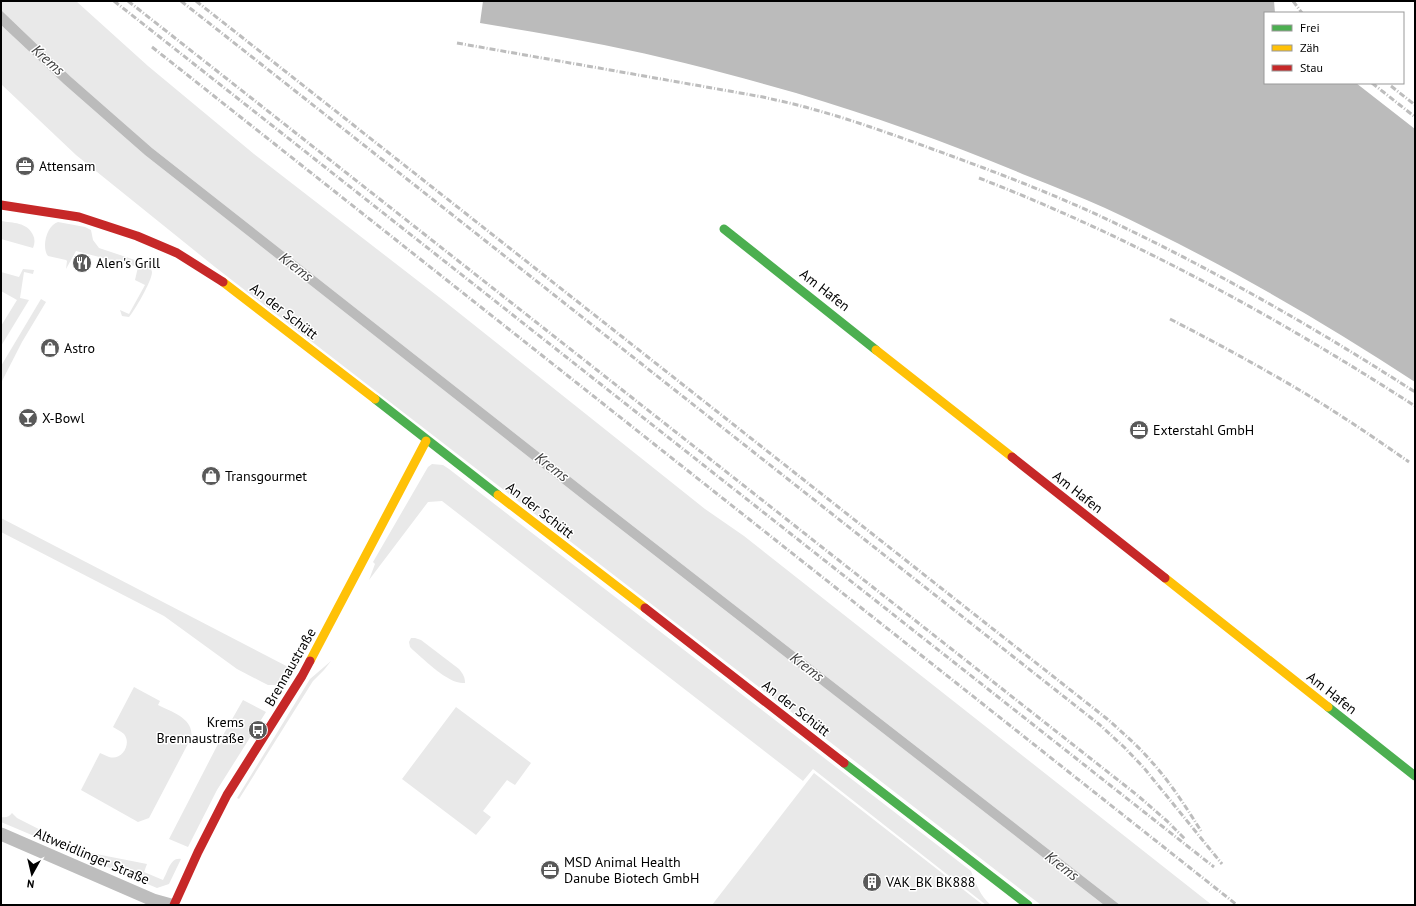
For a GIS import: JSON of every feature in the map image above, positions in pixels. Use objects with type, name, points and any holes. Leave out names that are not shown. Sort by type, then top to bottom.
[{"type":"street","name":"An der Schütt","points":[[1,205],[79,217],[158,244],[177,253],[219,279],[1028,905]]},
{"type":"street","name":"Am Hafen","points":[[724,229],[1415,776]]},
{"type":"street","name":"Brennaustraße","points":[[174,905],[198,852],[227,795],[302,676],[347,593],[426,440]]},
{"type":"street","name":"Altweidlinger Straße","points":[[1,834],[152,900],[171,905]]},
{"type":"shaded area","points":[[1,1],[76,1],[148,66],[254,154],[444,301],[705,509],[744,536],[1212,905],[1120,905],[597,498],[152,148],[71,77],[1,10]]},
{"type":"shaded area","points":[[1,25],[64,84],[145,155],[591,506],[1104,905],[1041,905],[215,267],[76,155],[1,84]]},
{"type":"shaded area","points":[[1,221],[23,225],[27,228],[34,238],[33,248],[1,239]]},
{"type":"shaded area","points":[[58,222],[85,227],[91,230],[93,240],[99,248],[144,263],[150,267],[152,272],[149,282],[139,302],[129,317],[122,316],[120,310],[129,314],[145,285],[135,280],[138,267],[76,251],[66,269],[67,261],[48,256],[45,247],[48,232],[54,224]]},
{"type":"shaded area","points":[[23,269],[34,270],[33,274],[24,272],[20,298],[29,300],[1,346],[1,326],[17,300],[1,291],[1,272],[19,277]]},
{"type":"shaded area","points":[[41,299],[46,302],[22,342],[1,383],[1,366]]},
{"type":"shaded area","points":[[432,464],[443,465],[449,469],[971,871],[981,894],[991,905],[986,905],[813,769],[803,781],[442,501],[428,502],[369,580],[375,564],[373,562],[428,467]]},
{"type":"shaded area","points":[[1,518],[294,670],[286,682],[281,685],[268,685],[262,682],[237,669],[164,616],[1,532]]},
{"type":"shaded area","points":[[411,638],[421,640],[459,669],[464,676],[465,683],[459,683],[452,680],[431,665],[410,647],[409,642]]},
{"type":"shaded area","points":[[331,661],[313,681],[239,799],[237,798],[310,679]]},
{"type":"shaded area","points":[[134,687],[160,701],[158,705],[181,717],[190,726],[191,731],[191,738],[149,818],[138,822],[81,790],[100,753],[114,758],[122,754],[124,751],[127,742],[126,738],[123,733],[113,727]]},
{"type":"shaded area","points":[[243,700],[266,712],[217,790],[188,847],[169,839],[218,744]]},
{"type":"shaded area","points":[[456,707],[531,763],[515,785],[507,780],[483,811],[491,817],[476,835],[402,779]]},
{"type":"shaded area","points":[[814,773],[983,905],[712,905]]},
{"type":"shaded area","points":[[12,813],[17,818],[76,848],[91,853],[147,864],[144,872],[163,880],[174,860],[181,859],[169,884],[157,888],[1,822],[1,817],[7,817]]},
{"type":"water","points":[[483,1],[1274,1],[1275,12],[1264,12],[1264,84],[1357,84],[1415,129],[1415,382],[1340,334],[1263,289],[1185,247],[1105,208],[973,154],[856,112],[796,93],[701,67],[653,55],[573,39],[480,23]]},
{"type":"water","name":"Krems","points":[[1,10],[71,77],[152,148],[597,498],[1120,905],[1104,905],[591,506],[145,155],[64,84],[1,25]]},
{"type":"railway","points":[[114,1],[1214,867]]},
{"type":"railway","points":[[128,1],[1137,795],[1185,839]]},
{"type":"railway","points":[[181,1],[1100,725],[1144,768],[1222,864]]},
{"type":"railway","points":[[196,1],[1106,718],[1135,744],[1165,777],[1201,831]]},
{"type":"railway","points":[[1293,1],[1301,12]]},
{"type":"railway","points":[[457,43],[763,97],[863,124],[985,168],[1100,216],[1181,256],[1300,321],[1415,392]]},
{"type":"railway","points":[[152,47],[1237,905]]},
{"type":"railway","points":[[1373,84],[1415,117]]},
{"type":"railway","points":[[1391,86],[1415,105]]},
{"type":"railway","points":[[979,178],[1093,226],[1203,281],[1310,341],[1415,406]]},
{"type":"railway","points":[[1170,319],[1296,388],[1409,462]]},
{"type":"traffic: fast","points":[[724,229],[876,350]]},
{"type":"traffic: fast","points":[[375,399],[498,495]]},
{"type":"traffic: fast","points":[[1328,707],[1415,776]]},
{"type":"traffic: fast","points":[[844,763],[1028,905]]},
{"type":"traffic: slow","points":[[223,282],[375,399]]},
{"type":"traffic: slow","points":[[876,350],[1012,457]]},
{"type":"traffic: slow","points":[[310,661],[426,441]]},
{"type":"traffic: slow","points":[[498,495],[645,608]]},
{"type":"traffic: slow","points":[[1165,578],[1328,707]]},
{"type":"traffic: jam","points":[[1,205],[79,217],[137,236],[177,253],[223,282]]},
{"type":"traffic: jam","points":[[1012,457],[1165,578]]},
{"type":"traffic: jam","points":[[645,608],[844,763]]},
{"type":"traffic: jam","points":[[174,905],[198,852],[227,795],[310,661]]},
{"type":"place","name":"Attensam","points":[[25,166]]},
{"type":"place","name":"Alen's Grill","points":[[82,263]]},
{"type":"place","name":"Astro","points":[[50,348]]},
{"type":"place","name":"X-Bowl","points":[[28,418]]},
{"type":"place","name":"Exterstahl GmbH","points":[[1139,430]]},
{"type":"place","name":"Transgourmet","points":[[211,476]]},
{"type":"place","name":"Krems Brennaustraße","points":[[258,730]]},
{"type":"place","name":"MSD Animal Health Danube Biotech GmbH","points":[[550,870]]},
{"type":"place","name":"VAK_BK BK888","points":[[872,882]]}]
